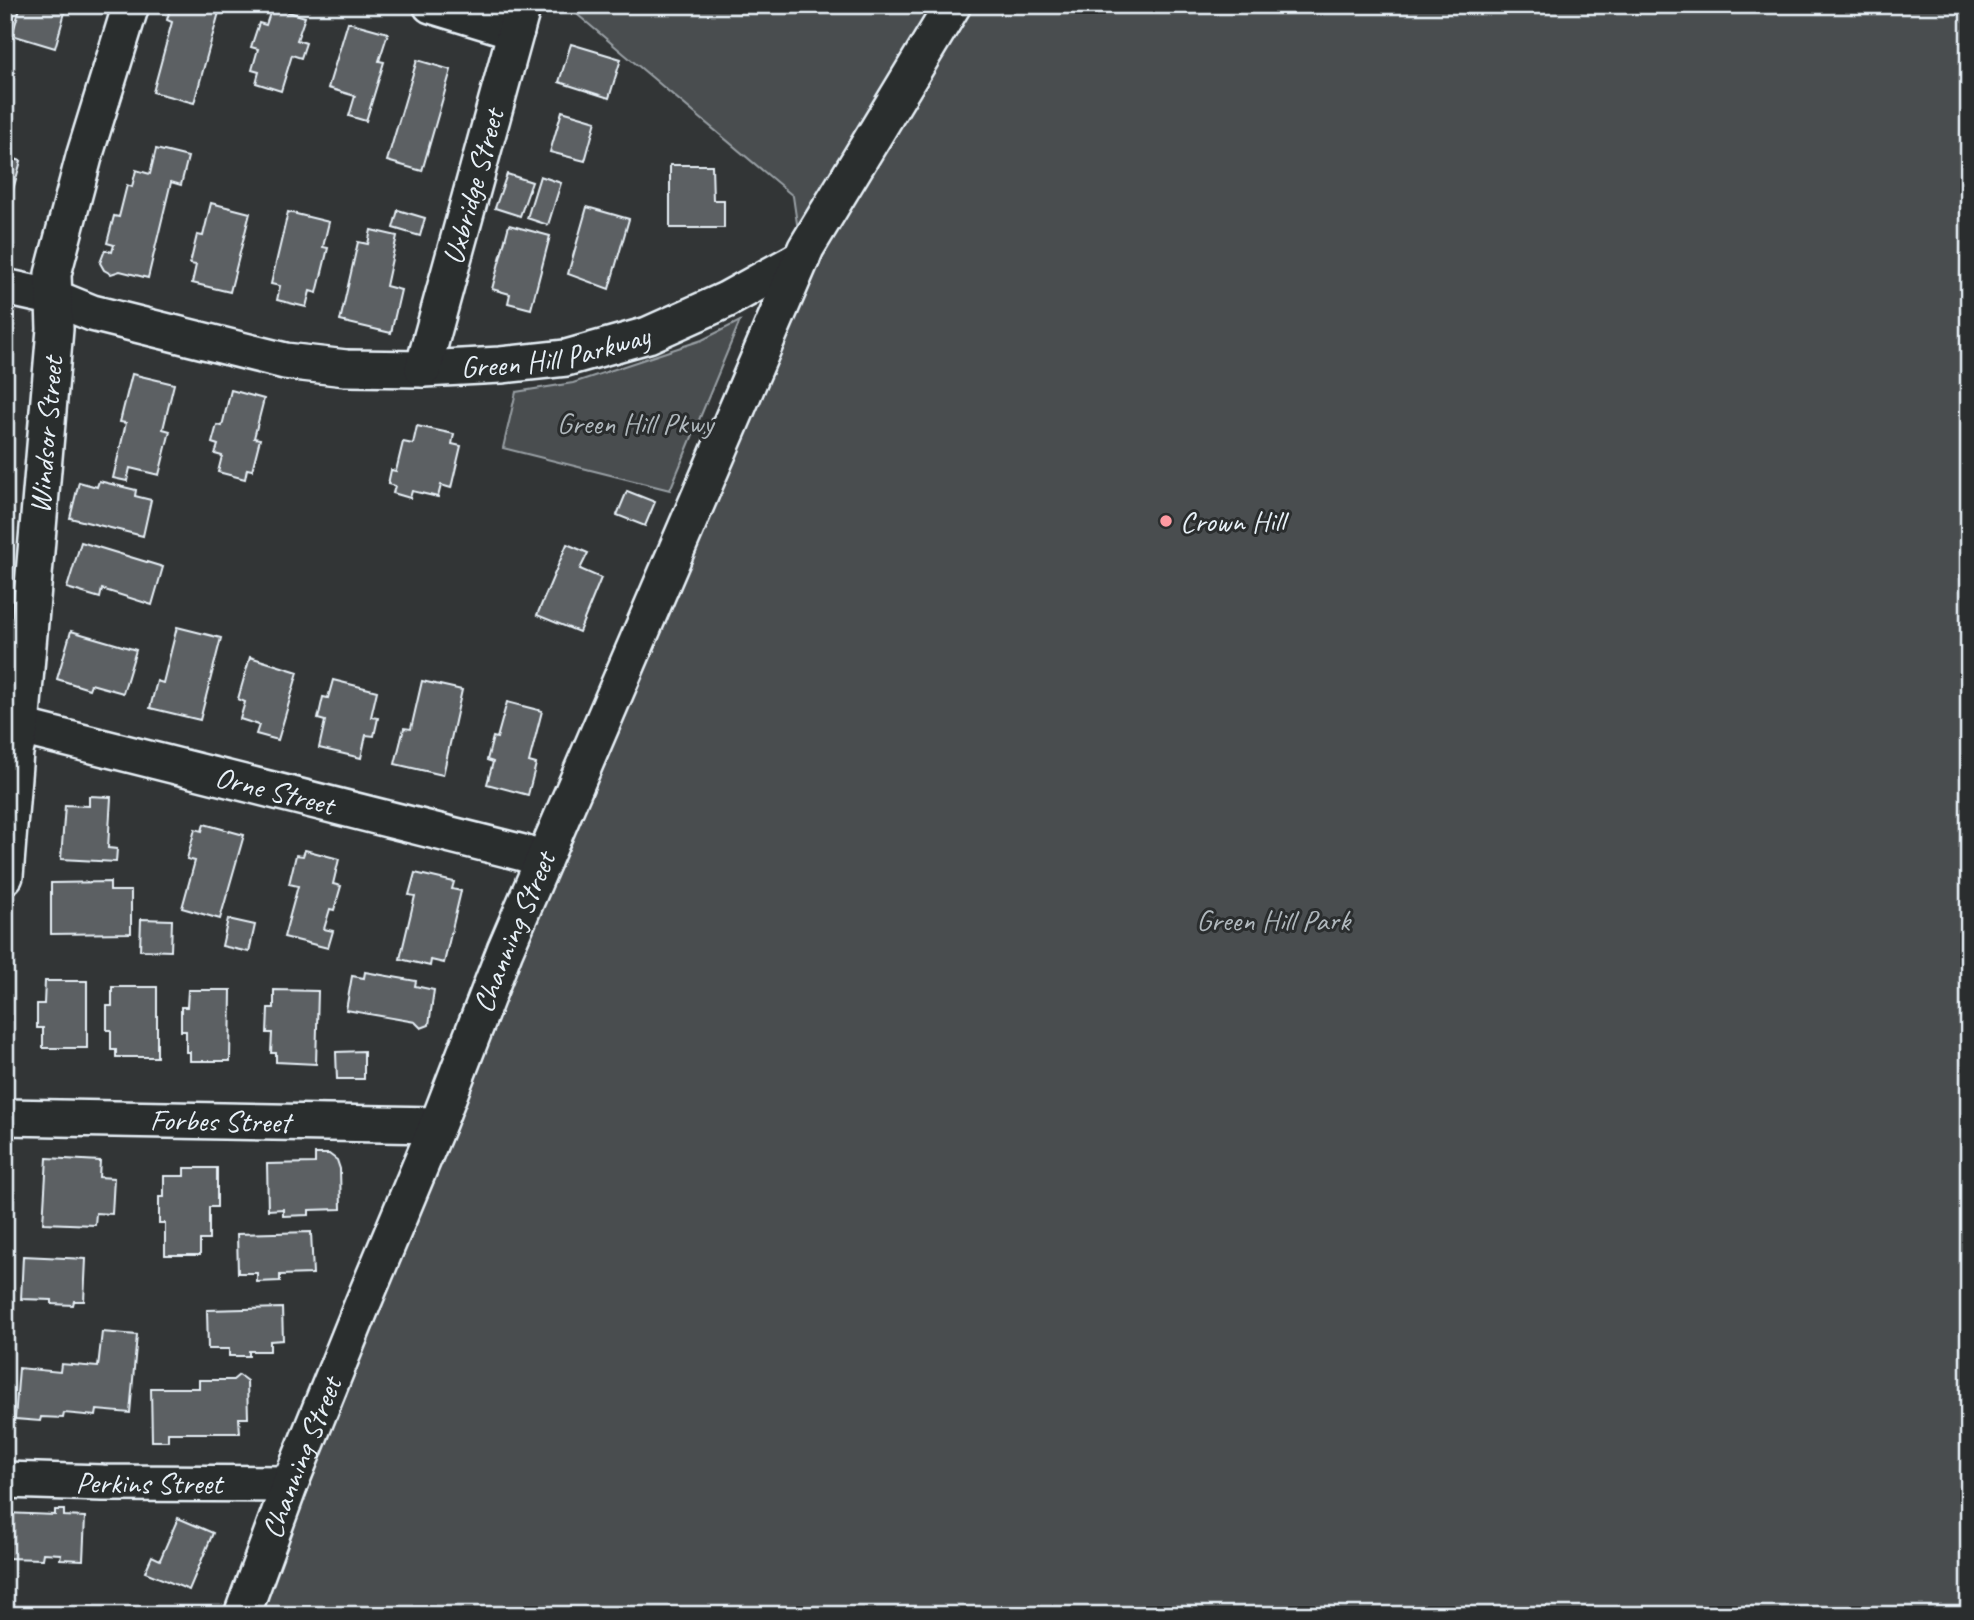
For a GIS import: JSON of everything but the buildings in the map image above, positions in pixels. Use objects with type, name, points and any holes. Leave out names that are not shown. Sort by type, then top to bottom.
[{"type":"street","name":"Windsor Street","points":[[5,876],[15,752],[13,725],[55,330],[53,274],[84,157],[131,5]]},
{"type":"street","points":[[430,5],[520,18]]},
{"type":"street","points":[[802,258],[953,5]]},
{"type":"street","name":"Uxbridge Street","points":[[423,369],[520,18]]},
{"type":"street","name":"Green Hill Parkway","points":[[5,288],[55,298],[92,313],[285,361],[346,368],[423,369],[566,358],[648,335],[726,300],[802,258]]},
{"type":"street","name":"Channing Street","points":[[242,1615],[290,1484],[437,1125],[505,950],[802,258]]},
{"type":"street","name":"Orne Street","points":[[13,725],[510,849],[543,861]]},
{"type":"street","name":"Forbes Street","points":[[5,1117],[437,1125]]},
{"type":"street","name":"Perkins Street","points":[[5,1480],[290,1484]]},
{"type":"green space","name":"Green Hill Park","points":[[566,5],[1969,5],[1969,1615],[242,1615],[802,258],[793,196]]},
{"type":"green space","name":"Green Hill Pkwy","points":[[740,321],[670,490],[503,448],[516,392],[573,383],[702,340]]},
{"type":"place","name":"Crown Hill","points":[[1166,521]]}]
